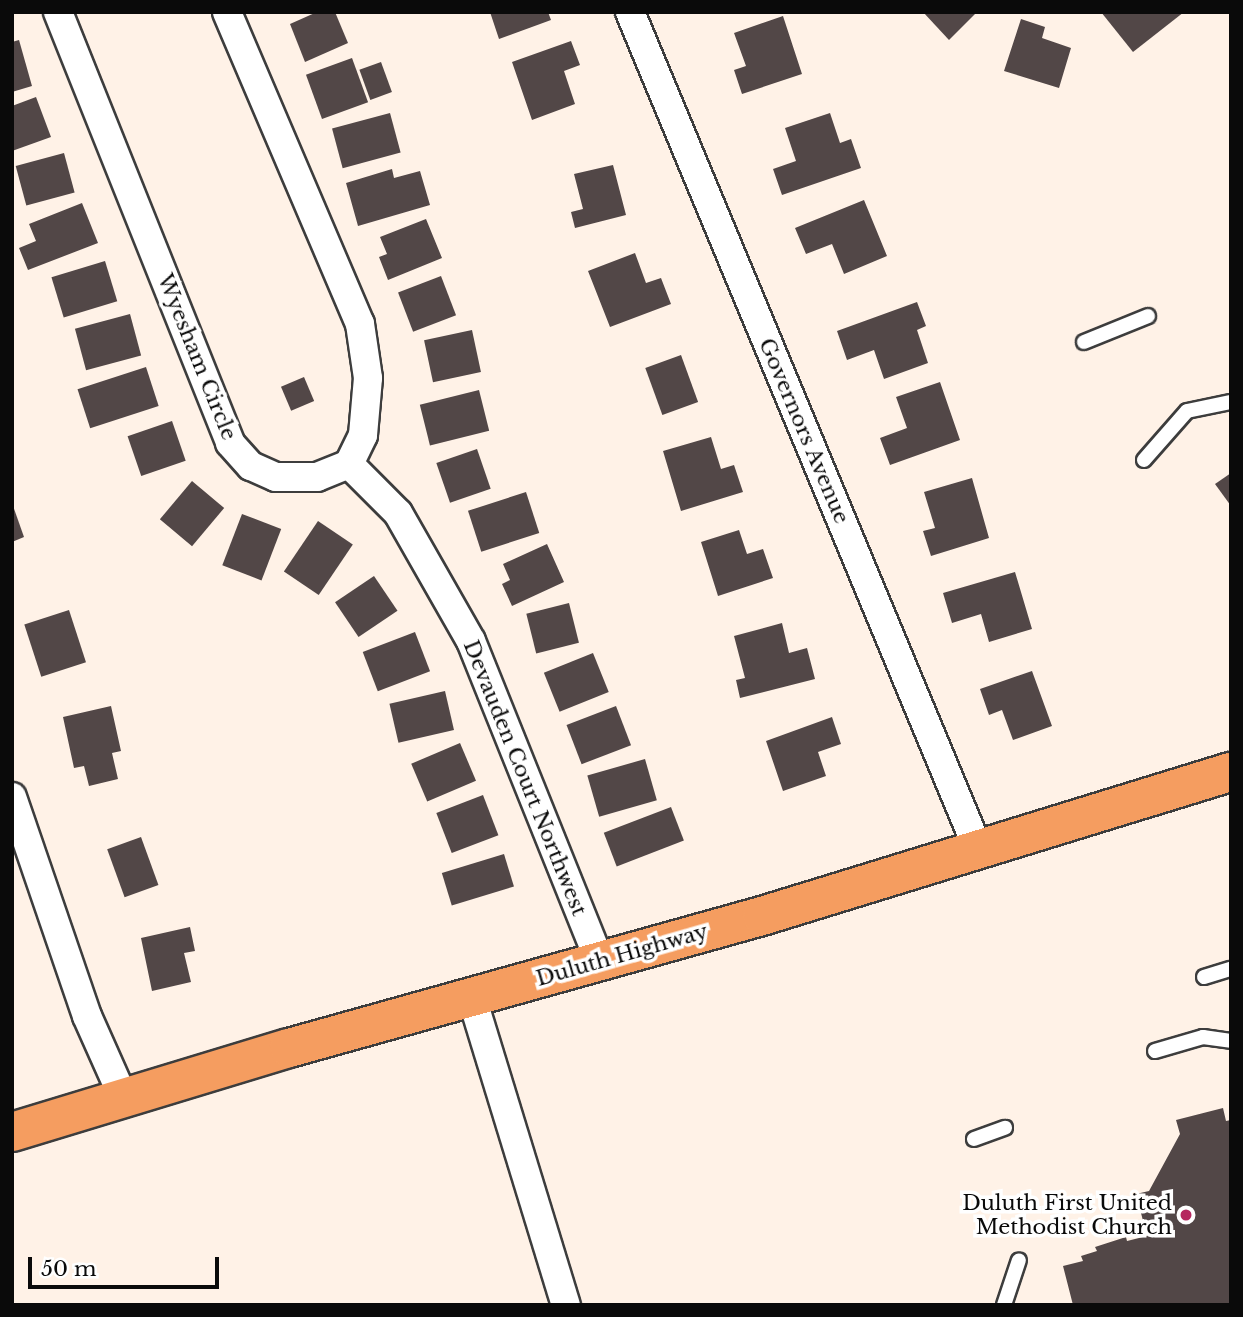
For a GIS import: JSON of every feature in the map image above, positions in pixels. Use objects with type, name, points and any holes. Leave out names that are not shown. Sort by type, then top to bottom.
[{"type":"main road","name":"Duluth Highway","points":[[12,1132],[978,849],[1231,772]]},
{"type":"street","name":"Wyesham Circle","points":[[58,12],[230,443],[251,466],[276,477],[317,477],[349,464]]},
{"type":"street","points":[[227,12],[360,324],[368,401],[363,435],[349,464]]},
{"type":"street","name":"Governors Avenue","points":[[630,12],[978,849]]},
{"type":"street","name":"Devauden Court Northwest","points":[[349,464],[398,513],[471,641],[599,960]]},
{"type":"street","points":[[12,797],[87,1016],[124,1099]]},
{"type":"street","points":[[472,998],[566,1305]]},
{"type":"lane","points":[[1084,342],[1148,316]]},
{"type":"lane","points":[[1144,460],[1187,411],[1231,402]]},
{"type":"lane","points":[[1204,976],[1231,969]]},
{"type":"lane","points":[[1156,1051],[1203,1037],[1231,1041]]},
{"type":"lane","points":[[974,1139],[1004,1128]]},
{"type":"lane","points":[[1004,1305],[1019,1260]]},
{"type":"building","points":[[317,12],[335,12],[348,43],[305,62],[290,24]]},
{"type":"building","points":[[490,12],[548,12],[551,20],[499,39]]},
{"type":"building","points":[[923,12],[977,12],[949,40]]},
{"type":"building","points":[[1101,12],[1184,12],[1133,52]]},
{"type":"building","points":[[783,16],[802,74],[742,94],[734,70],[746,66],[734,33]]},
{"type":"building","points":[[1021,19],[1045,27],[1042,38],[1071,48],[1059,88],[1004,71]]},
{"type":"building","points":[[19,40],[32,86],[12,92],[12,42]]},
{"type":"building","points":[[571,41],[580,65],[564,71],[575,104],[532,120],[512,62]]},
{"type":"building","points":[[352,58],[368,102],[322,119],[306,75]]},
{"type":"building","points":[[381,62],[392,92],[370,100],[359,70]]},
{"type":"building","points":[[36,97],[51,137],[12,151],[12,106]]},
{"type":"building","points":[[390,113],[401,153],[343,168],[332,129]]},
{"type":"building","points":[[830,113],[840,143],[851,139],[861,168],[782,195],[773,169],[796,161],[785,128]]},
{"type":"building","points":[[64,153],[75,193],[26,206],[16,166]]},
{"type":"building","points":[[613,165],[626,215],[575,228],[571,212],[583,209],[574,174]]},
{"type":"building","points":[[392,169],[394,178],[420,171],[430,205],[358,226],[346,183]]},
{"type":"building","points":[[864,200],[887,256],[844,274],[832,244],[806,254],[795,228]]},
{"type":"building","points":[[82,203],[98,243],[28,270],[19,248],[36,241],[29,224]]},
{"type":"building","points":[[426,219],[442,258],[388,280],[379,257],[387,254],[380,237]]},
{"type":"building","points":[[635,253],[646,283],[661,278],[671,304],[610,327],[588,271]]},
{"type":"building","points":[[105,261],[117,301],[64,318],[51,277]]},
{"type":"building","points":[[441,276],[456,315],[413,332],[398,292]]},
{"type":"building","points":[[917,302],[926,326],[917,330],[928,363],[884,379],[874,350],[847,360],[837,331]]},
{"type":"building","points":[[130,314],[141,356],[86,370],[75,329]]},
{"type":"building","points":[[472,330],[481,372],[433,382],[424,340]]},
{"type":"building","points":[[681,355],[698,402],[662,415],[645,368]]},
{"type":"building","points":[[146,367],[159,406],[90,428],[78,389]]},
{"type":"building","points":[[304,377],[314,401],[291,411],[281,387]]},
{"type":"building","points":[[940,382],[960,440],[890,465],[880,438],[907,428],[896,397]]},
{"type":"building","points":[[479,390],[489,431],[430,446],[420,405]]},
{"type":"building","points":[[172,421],[186,461],[141,476],[128,436]]},
{"type":"building","points":[[711,437],[721,469],[734,465],[743,492],[681,511],[663,451]]},
{"type":"building","points":[[477,449],[491,489],[450,503],[436,463]]},
{"type":"building","points":[[1231,473],[1231,506],[1215,484]]},
{"type":"building","points":[[972,478],[989,538],[931,556],[923,531],[935,528],[924,492]]},
{"type":"building","points":[[192,481],[224,508],[192,546],[160,519]]},
{"type":"building","points":[[526,492],[539,533],[481,552],[468,511]]},
{"type":"building","points":[[12,503],[24,537],[12,542]]},
{"type":"building","points":[[242,514],[281,529],[262,580],[222,565]]},
{"type":"building","points":[[318,521],[353,544],[319,595],[284,572]]},
{"type":"building","points":[[739,530],[747,554],[763,549],[773,578],[718,596],[701,542]]},
{"type":"building","points":[[547,544],[564,582],[512,606],[502,584],[510,580],[503,564]]},
{"type":"building","points":[[1015,572],[1032,629],[989,642],[981,614],[952,623],[943,593]]},
{"type":"building","points":[[374,576],[397,611],[359,637],[335,602]]},
{"type":"building","points":[[569,603],[579,643],[536,653],[526,614]]},
{"type":"building","points":[[69,610],[86,662],[41,677],[24,625]]},
{"type":"building","points":[[782,623],[789,653],[807,648],[815,679],[740,698],[736,680],[745,678],[734,636]]},
{"type":"building","points":[[415,632],[430,671],[378,691],[363,652]]},
{"type":"building","points":[[593,653],[609,692],[560,712],[544,673]]},
{"type":"building","points":[[1032,671],[1052,726],[1013,740],[1002,710],[989,715],[980,689]]},
{"type":"building","points":[[445,691],[454,730],[398,743],[389,704]]},
{"type":"building","points":[[111,706],[121,751],[112,753],[118,779],[89,786],[84,766],[74,768],[63,717]]},
{"type":"building","points":[[616,706],[631,745],[582,764],[567,725]]},
{"type":"building","points":[[832,717],[841,744],[818,752],[826,776],[783,791],[766,741]]},
{"type":"building","points":[[460,743],[476,781],[427,801],[411,764]]},
{"type":"building","points":[[645,759],[657,800],[599,817],[587,776]]},
{"type":"building","points":[[483,795],[498,835],[452,853],[436,813]]},
{"type":"building","points":[[671,807],[684,841],[617,866],[604,833]]},
{"type":"building","points":[[141,837],[158,885],[125,897],[107,849]]},
{"type":"building","points":[[504,854],[514,887],[452,906],[442,873]]},
{"type":"building","points":[[190,927],[195,951],[184,953],[191,982],[152,991],[141,938]]},
{"type":"building","name":"Duluth First United Methodist Church","points":[[1223,1108],[1226,1121],[1231,1120],[1231,1305],[1073,1305],[1063,1266],[1083,1261],[1081,1256],[1097,1251],[1095,1247],[1126,1237],[1127,1241],[1147,1236],[1136,1194],[1149,1191],[1180,1134],[1176,1120]]},
{"type":"place","name":"Duluth First United Methodist Church","points":[[1186,1215]]}]
